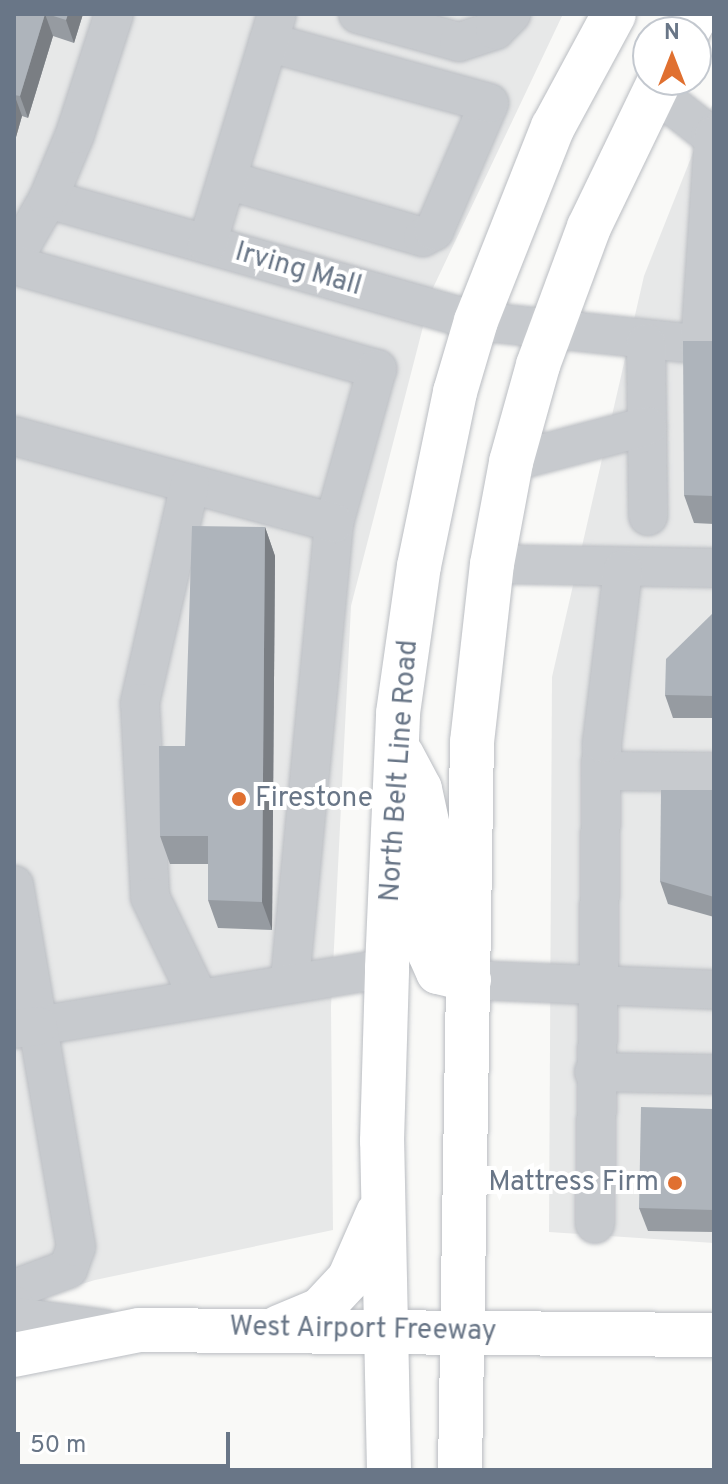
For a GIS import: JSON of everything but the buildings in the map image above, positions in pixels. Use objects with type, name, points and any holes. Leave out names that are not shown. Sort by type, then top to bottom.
[{"type":"main road","name":"North Belt Line Road","points":[[389,1470],[384,1196],[387,968],[397,746],[419,566],[455,392],[476,321],[553,127],[614,14]]},
{"type":"main road","points":[[460,1470],[472,742],[492,564],[511,462],[550,332],[589,227],[652,96]]},
{"type":"main road","points":[[397,746],[420,789],[429,831],[430,954],[438,972],[469,980]]},
{"type":"main road","points":[[273,1330],[320,1310],[349,1279],[369,1245],[384,1196]]},
{"type":"main road","name":"West Airport Freeway","points":[[14,1355],[139,1330],[714,1335]]},
{"type":"lane","points":[[14,258],[48,199],[88,102],[114,14]]},
{"type":"lane","points":[[358,14],[470,26],[511,14]]},
{"type":"lane","points":[[207,244],[272,28],[489,103],[434,231],[423,237],[227,180]]},
{"type":"lane","points":[[670,96],[713,134],[707,346]]},
{"type":"lane","name":"Irving Mall","points":[[48,199],[476,321],[646,343],[707,346]]},
{"type":"lane","points":[[14,265],[377,369],[334,523],[290,984]]},
{"type":"lane","points":[[646,343],[648,516]]},
{"type":"lane","points":[[511,462],[647,426]]},
{"type":"lane","points":[[14,436],[334,523]]},
{"type":"lane","points":[[190,484],[140,703],[150,897],[199,999]]},
{"type":"lane","points":[[492,564],[623,569],[714,568]]},
{"type":"lane","points":[[595,1224],[594,1072],[601,771],[623,569]]},
{"type":"lane","points":[[601,771],[714,772]]},
{"type":"lane","points":[[14,885],[26,1028],[76,1247],[68,1269],[14,1289]]},
{"type":"lane","points":[[26,1028],[387,968]]},
{"type":"lane","points":[[469,980],[596,988],[714,990]]},
{"type":"lane","points":[[594,1072],[714,1074]]},
{"type":"lane","points":[[14,1305],[18,1317],[62,1326],[139,1330]]},
{"type":"shaded area","points":[[14,14],[563,14],[433,288],[351,606],[331,1007],[333,1230],[95,1280],[14,1305]]},
{"type":"shaded area","points":[[714,100],[714,1243],[549,1232],[552,677],[644,276]]},
{"type":"place","name":"Firestone","points":[[239,799]]},
{"type":"place","name":"Mattress Firm","points":[[675,1183]]}]
